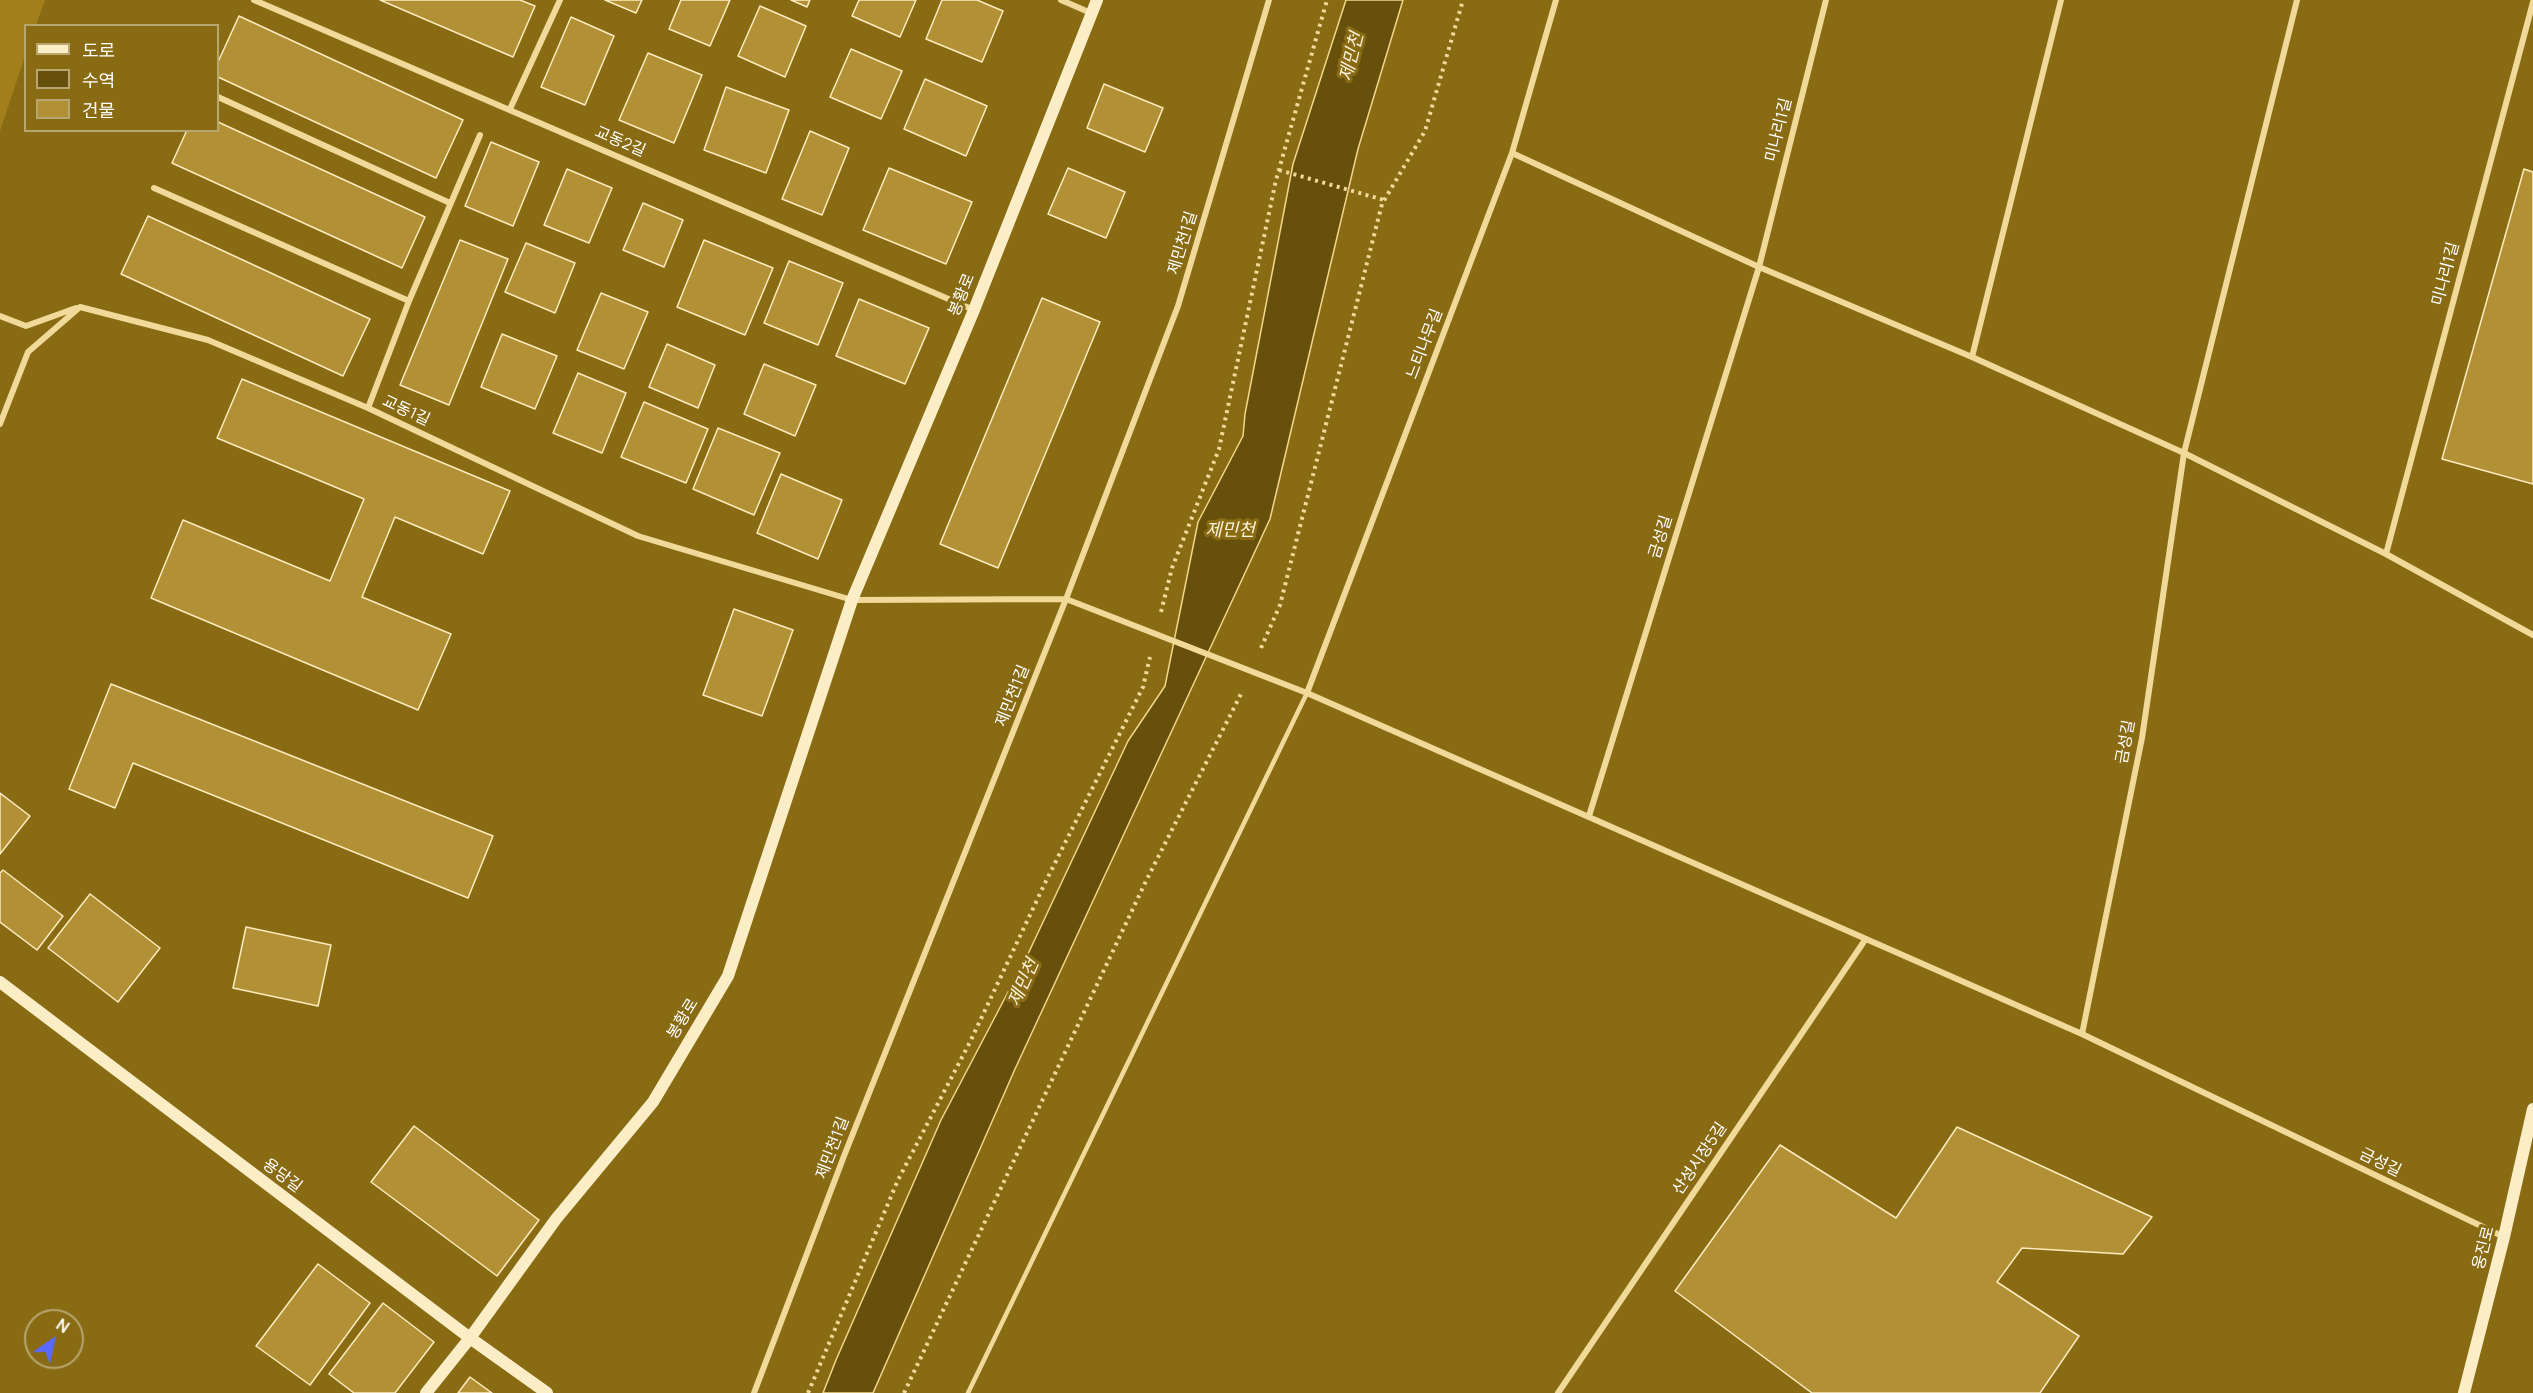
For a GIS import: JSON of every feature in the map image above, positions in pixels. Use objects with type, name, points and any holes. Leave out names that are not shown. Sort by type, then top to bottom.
[{"type":"main road","name":"봉황로","points":[[426,1393],[470,1338],[556,1219],[653,1102],[728,976],[852,600],[974,310],[1096,0]]},
{"type":"main road","name":"용당길","points":[[0,982],[470,1338],[547,1393]]},
{"type":"main road","name":"웅진로","points":[[2464,1393],[2504,1238],[2533,1109]]},
{"type":"street","name":"교동2길","points":[[254,0],[974,310]]},
{"type":"street","points":[[510,110],[560,0]]},
{"type":"street","points":[[1061,0],[1091,13]]},
{"type":"street","name":"제민천1길","points":[[754,1393],[844,1156],[1066,599],[1178,306],[1269,0]]},
{"type":"street","name":"느티나무길","points":[[1307,693],[1512,153],[1556,0]]},
{"type":"street","name":"미나리1길","points":[[1759,267],[1826,0]]},
{"type":"street","points":[[1972,357],[2061,0]]},
{"type":"street","points":[[2184,453],[2297,0]]},
{"type":"street","name":"미나리1길","points":[[2386,554],[2533,2]]},
{"type":"street","points":[[219,97],[450,203]]},
{"type":"street","points":[[368,408],[409,301],[480,135]]},
{"type":"street","points":[[1512,153],[1759,267],[1972,357],[2184,453],[2386,554],[2533,635]]},
{"type":"street","points":[[154,188],[409,301]]},
{"type":"street","name":"금성길","points":[[1589,816],[1759,267]]},
{"type":"street","points":[[0,316],[26,326],[80,307]]},
{"type":"street","points":[[0,424],[28,352],[80,307]]},
{"type":"street","name":"교동1길","points":[[80,307],[208,340],[368,408],[638,536],[852,600]]},
{"type":"street","name":"금성길","points":[[2082,1034],[2142,738],[2184,453]]},
{"type":"street","points":[[852,600],[1066,599]]},
{"type":"street","name":"금성길","points":[[1066,599],[1307,693],[2082,1034],[2504,1238]]},
{"type":"street","name":"산성시장5길","points":[[1558,1393],[1865,940]]},
{"type":"lane","points":[[968,1393],[1307,693]]},
{"type":"path","points":[[1159,622],[1172,568],[1219,449],[1279,170],[1327,0]]},
{"type":"path","points":[[1257,657],[1280,605],[1384,200],[1425,131],[1463,0]]},
{"type":"path","points":[[1279,170],[1384,200]]},
{"type":"path","points":[[808,1393],[898,1180],[970,1042],[1046,881],[1143,687],[1151,654]]},
{"type":"path","points":[[904,1393],[1146,881],[1243,688]]},
{"type":"shaded area","points":[[0,0],[45,0],[36,24],[24,24],[24,59],[0,131]]},
{"type":"water","name":"제민천","points":[[1346,0],[1403,0],[1358,149],[1270,519],[1015,1069],[873,1393],[823,1393],[941,1120],[1028,954],[1128,741],[1165,686],[1198,522],[1243,436],[1245,414],[1293,164]]},
{"type":"building","points":[[380,0],[520,0],[535,6],[513,57]]},
{"type":"building","points":[[605,0],[642,0],[636,13]]},
{"type":"building","points":[[681,0],[730,0],[710,46],[669,29]]},
{"type":"building","points":[[791,0],[810,0],[807,7]]},
{"type":"building","points":[[859,0],[916,0],[900,37],[852,16]]},
{"type":"building","points":[[942,0],[977,0],[1003,11],[982,62],[926,39]]},
{"type":"building","points":[[760,6],[806,26],[785,77],[738,56]]},
{"type":"building","points":[[239,16],[463,120],[436,178],[219,77],[219,60]]},
{"type":"building","points":[[571,17],[614,36],[585,105],[541,87]]},
{"type":"building","points":[[851,49],[902,71],[881,119],[830,97]]},
{"type":"building","points":[[648,53],[702,75],[674,143],[619,120]]},
{"type":"building","points":[[925,79],[987,106],[966,156],[904,129]]},
{"type":"building","points":[[1104,84],[1163,108],[1145,152],[1087,128]]},
{"type":"building","points":[[726,87],[789,110],[766,173],[704,150]]},
{"type":"building","points":[[219,122],[425,217],[402,268],[172,163],[186,132],[219,132]]},
{"type":"building","points":[[810,131],[849,148],[822,215],[782,199]]},
{"type":"building","points":[[491,142],[539,162],[513,226],[465,206]]},
{"type":"building","points":[[889,168],[972,202],[946,264],[863,230]]},
{"type":"building","points":[[1068,168],[1125,192],[1106,238],[1048,214]]},
{"type":"building","points":[[567,169],[612,188],[589,243],[544,225]]},
{"type":"building","points":[[2524,169],[2533,172],[2533,484],[2442,459]]},
{"type":"building","points":[[643,203],[683,220],[664,267],[623,250]]},
{"type":"building","points":[[148,216],[370,319],[343,376],[121,274]]},
{"type":"building","points":[[460,240],[508,259],[449,405],[400,385]]},
{"type":"building","points":[[704,240],[773,268],[745,335],[677,307]]},
{"type":"building","points":[[526,243],[575,263],[555,313],[505,292]]},
{"type":"building","points":[[789,261],[843,283],[818,345],[764,323]]},
{"type":"building","points":[[601,293],[648,312],[624,369],[577,350]]},
{"type":"building","points":[[1042,298],[1100,322],[998,568],[940,544]]},
{"type":"building","points":[[859,299],[929,328],[905,384],[836,356]]},
{"type":"building","points":[[502,334],[557,356],[535,409],[481,387]]},
{"type":"building","points":[[667,344],[715,365],[698,408],[649,387]]},
{"type":"building","points":[[764,364],[816,385],[795,436],[744,414]]},
{"type":"building","points":[[578,373],[626,393],[602,453],[553,433]]},
{"type":"building","points":[[242,379],[510,491],[483,554],[395,517],[362,597],[451,634],[418,710],[151,598],[183,520],[330,581],[364,499],[217,438]]},
{"type":"building","points":[[644,402],[708,429],[686,483],[621,457]]},
{"type":"building","points":[[718,428],[780,453],[754,515],[693,489]]},
{"type":"building","points":[[781,474],[842,500],[818,559],[757,533]]},
{"type":"building","points":[[734,609],[793,630],[762,716],[703,695]]},
{"type":"building","points":[[111,684],[493,836],[468,898],[133,763],[115,808],[69,789]]},
{"type":"building","points":[[0,793],[30,816],[0,854]]},
{"type":"building","points":[[3,870],[63,916],[37,950],[0,922],[0,873]]},
{"type":"building","points":[[90,894],[160,948],[118,1002],[48,948]]},
{"type":"building","points":[[246,927],[331,945],[318,1006],[233,988]]},
{"type":"building","points":[[414,1126],[539,1220],[497,1276],[371,1182]]},
{"type":"building","points":[[1957,1127],[2152,1217],[2123,1254],[2022,1248],[1997,1282],[2079,1336],[2040,1393],[1812,1393],[1675,1291],[1780,1145],[1896,1218]]},
{"type":"building","points":[[318,1264],[370,1303],[310,1385],[256,1346]]},
{"type":"building","points":[[383,1303],[434,1342],[395,1393],[354,1393],[329,1374]]},
{"type":"building","points":[[470,1377],[492,1393],[458,1393]]}]
